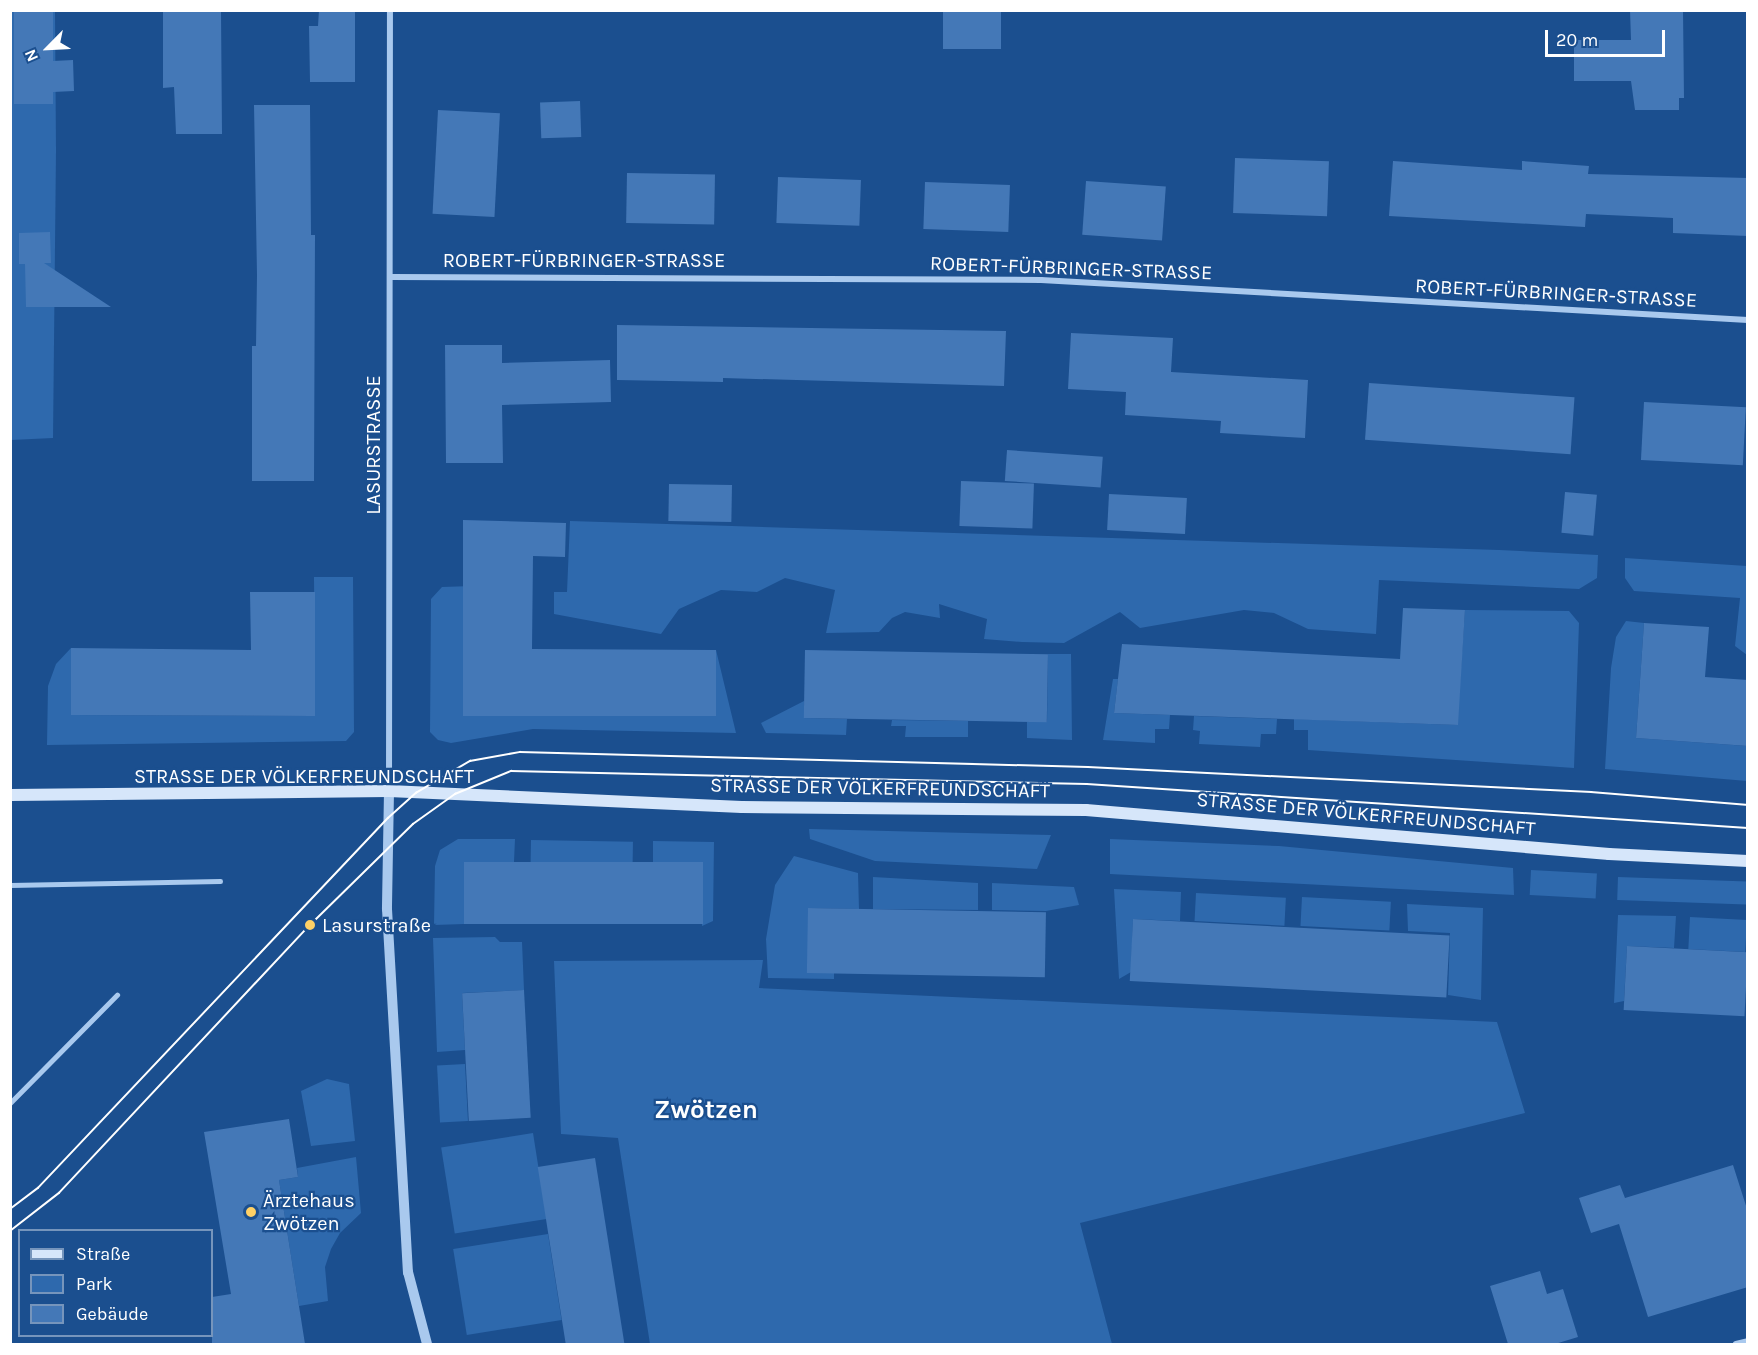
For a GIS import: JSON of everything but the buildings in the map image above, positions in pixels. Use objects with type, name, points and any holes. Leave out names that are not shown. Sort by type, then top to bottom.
[{"type":"main road","name":"STRASSE DER VÖLKERFREUNDSCHAFT","points":[[10,795],[389,791],[742,807],[1086,810],[1609,854],[1748,861]]},
{"type":"street","name":"LASURSTRASSE","points":[[390,10],[392,276],[387,909],[408,1272],[427,1344]]},
{"type":"street","name":"ROBERT-FÜRBRINGER-STRASSE","points":[[392,276],[1041,280],[1748,320]]},
{"type":"street","points":[[1736,1344],[1748,1341]]},
{"type":"lane","points":[[10,885],[220,881]]},
{"type":"lane","points":[[10,1102],[117,995]]},
{"type":"green space","points":[[11,11],[55,11],[53,438],[11,440]]},
{"type":"green space","points":[[570,521],[1598,555],[1597,578],[1579,589],[1379,580],[1376,634],[1308,629],[1274,613],[1244,610],[1140,628],[1120,612],[1064,643],[984,639],[987,619],[939,604],[940,618],[905,612],[892,618],[879,632],[826,633],[835,590],[785,578],[757,592],[721,590],[679,609],[661,634],[554,614],[554,592],[567,592]]},
{"type":"green space","points":[[1625,558],[1747,566],[1747,655],[1735,646],[1740,598],[1634,591],[1625,578]]},
{"type":"green space","points":[[314,577],[353,577],[354,732],[346,741],[47,745],[48,686],[56,664],[71,648],[71,715],[315,716]]},
{"type":"green space","points":[[472,586],[463,604],[463,716],[716,716],[716,650],[736,733],[533,729],[451,743],[438,740],[430,732],[431,599],[442,587]]},
{"type":"green space","points":[[1465,610],[1569,611],[1579,623],[1574,768],[1308,750],[1308,730],[1294,730],[1294,719],[1457,725]]},
{"type":"green space","points":[[1626,621],[1644,623],[1636,738],[1747,746],[1747,781],[1605,769],[1611,668],[1616,637]]},
{"type":"green space","points":[[1048,654],[1071,654],[1072,740],[1027,738],[1027,722],[1047,722]]},
{"type":"green space","points":[[1113,679],[1118,679],[1114,713],[1170,715],[1169,729],[1155,729],[1155,743],[1103,740]]},
{"type":"green space","points":[[804,701],[804,718],[847,719],[846,735],[766,733],[761,723]]},
{"type":"green space","points":[[1194,716],[1277,719],[1276,734],[1261,734],[1260,747],[1199,744],[1200,731],[1193,730]]},
{"type":"green space","points":[[892,720],[968,721],[968,737],[905,737],[906,726],[891,726]]},
{"type":"green space","points":[[809,829],[1051,835],[1037,869],[875,861],[810,839]]},
{"type":"green space","points":[[458,839],[515,839],[514,862],[464,862],[464,924],[434,925],[435,866],[440,850]]},
{"type":"green space","points":[[1110,839],[1279,846],[1513,868],[1514,895],[1110,874]]},
{"type":"green space","points":[[531,840],[633,842],[633,864],[531,862]]},
{"type":"green space","points":[[653,841],[714,842],[713,921],[702,926],[703,863],[653,863]]},
{"type":"green space","points":[[794,856],[858,873],[859,909],[808,908],[808,973],[834,973],[834,979],[768,978],[766,939],[775,885]]},
{"type":"green space","points":[[1531,870],[1597,873],[1596,898],[1530,895]]},
{"type":"green space","points":[[873,877],[978,883],[978,910],[873,909]]},
{"type":"green space","points":[[1618,877],[1747,882],[1746,904],[1617,900]]},
{"type":"green space","points":[[992,883],[1074,887],[1079,905],[1046,911],[992,910]]},
{"type":"green space","points":[[1114,889],[1181,892],[1180,921],[1133,919],[1131,972],[1119,979]]},
{"type":"green space","points":[[1196,893],[1286,898],[1284,926],[1195,921]]},
{"type":"green space","points":[[1302,897],[1391,902],[1389,931],[1300,926]]},
{"type":"green space","points":[[1407,904],[1483,908],[1481,1000],[1448,995],[1450,933],[1408,931]]},
{"type":"green space","points":[[1618,915],[1676,916],[1674,948],[1627,946],[1624,1001],[1614,1003]]},
{"type":"green space","points":[[1690,917],[1747,920],[1745,952],[1688,949]]},
{"type":"green space","points":[[495,937],[500,942],[522,942],[524,990],[462,993],[465,1050],[437,1052],[433,938]]},
{"type":"green space","points":[[763,960],[759,988],[1497,1022],[1525,1113],[1080,1223],[1112,1344],[650,1344],[618,1138],[561,1134],[554,961]]},
{"type":"green space","points":[[465,1064],[468,1121],[440,1122],[437,1065]]},
{"type":"green space","points":[[327,1079],[349,1084],[355,1141],[311,1146],[301,1091]]},
{"type":"green space","points":[[533,1133],[547,1219],[455,1233],[441,1148]]},
{"type":"green space","points":[[356,1157],[361,1213],[340,1233],[331,1249],[325,1267],[328,1301],[299,1306],[279,1180],[298,1177],[297,1168]]},
{"type":"green space","points":[[548,1234],[562,1320],[467,1335],[453,1249]]},
{"type":"tram line","points":[[10,1209],[38,1188],[388,818],[416,793],[470,761],[520,752],[1088,767],[1591,792],[1748,805]]},
{"type":"tram line","points":[[10,1231],[59,1193],[310,925],[413,824],[455,794],[511,771],[1087,784],[1748,828]]},
{"type":"place","name":"Lasurstraße","points":[[310,925]]},
{"type":"place","name":"Ärztehaus Zwötzen","points":[[251,1212]]},
{"type":"district","name":"Zwötzen","points":[[706,1110]]}]
